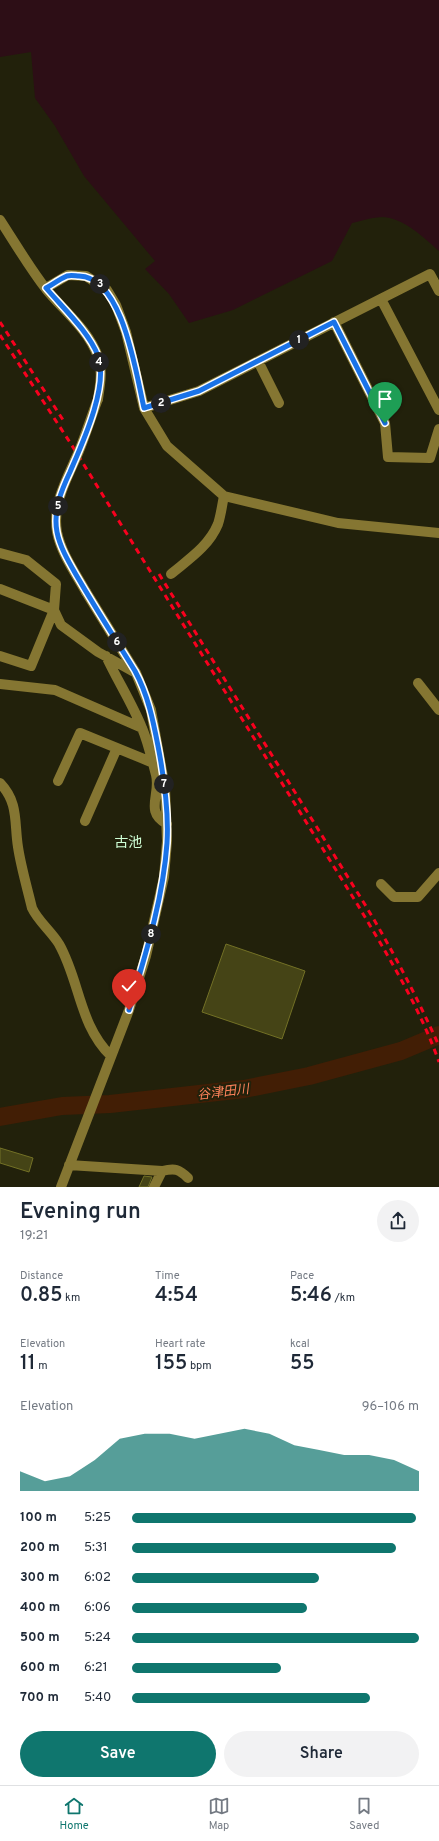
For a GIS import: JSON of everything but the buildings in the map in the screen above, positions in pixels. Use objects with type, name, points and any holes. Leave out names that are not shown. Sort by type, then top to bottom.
[{"type":"street","points":[[0,220],[46,288],[82,330],[98,357],[101,378],[98,399],[80,450],[62,489],[55,516],[57,533],[62,546],[86,592],[136,673],[151,710],[165,788],[167,841],[164,877],[146,956],[129,1010],[68,1165],[61,1187]]},
{"type":"street","points":[[144,408],[199,391],[430,274],[439,291]]},
{"type":"street","points":[[46,288],[68,275],[86,276],[95,280],[107,290],[116,305],[126,332],[144,408],[167,446],[224,496],[338,523],[439,533]]},
{"type":"street","points":[[381,299],[439,410]]},
{"type":"street","points":[[334,322],[385,423],[388,457],[430,458],[439,429]]},
{"type":"street","points":[[258,361],[279,403]]},
{"type":"street","points":[[171,574],[199,551],[211,537],[218,522],[224,496]]},
{"type":"street","points":[[0,553],[26,560],[56,584],[54,610],[31,666],[0,656]]},
{"type":"street","points":[[0,589],[54,610],[61,625],[106,656],[136,673]]},
{"type":"street","points":[[106,656],[142,728],[156,775],[157,785],[154,812],[158,820],[166,824]]},
{"type":"street","points":[[418,683],[439,710]]},
{"type":"street","points":[[0,684],[55,690],[142,728]]},
{"type":"street","points":[[58,781],[80,733],[151,762]]},
{"type":"street","points":[[85,821],[117,748]]},
{"type":"street","points":[[0,783],[8,794],[16,813],[18,847],[32,908],[35,915],[59,945],[75,983],[88,1026],[109,1060]]},
{"type":"street","points":[[381,884],[394,897],[418,897],[439,872]]},
{"type":"street","points":[[68,1165],[162,1171],[172,1168],[180,1170],[188,1178]]},
{"type":"street","points":[[154,1187],[162,1171]]},
{"type":"shaded area","points":[[0,0],[439,0],[439,251],[427,240],[406,225],[391,218],[375,218],[352,223],[332,261],[233,310],[189,323],[169,294],[145,269],[155,261],[84,176],[55,126],[35,98],[31,52],[0,57]]},
{"type":"waterway","name":"谷津田川","points":[[0,1117],[62,1106],[110,1104],[244,1089],[309,1076],[401,1051],[439,1035]]},
{"type":"railway","points":[[0,322],[65,423]]},
{"type":"railway","points":[[0,335],[71,444],[359,907],[413,1002],[423,1022],[439,1062]]},
{"type":"railway","points":[[159,574],[364,903],[404,973],[439,1046]]},
{"type":"district","name":"古池","points":[[128,842]]},
{"type":"route","points":[[129,1010],[146,956],[164,877],[167,841],[165,788],[151,710],[147,698],[136,673],[71,566],[57,533],[55,516],[62,489],[80,450],[98,399],[101,378],[98,357],[90,340],[46,288],[68,275],[86,276],[95,280],[107,290],[116,305],[126,332],[144,408],[199,391],[334,322],[385,423]]}]
